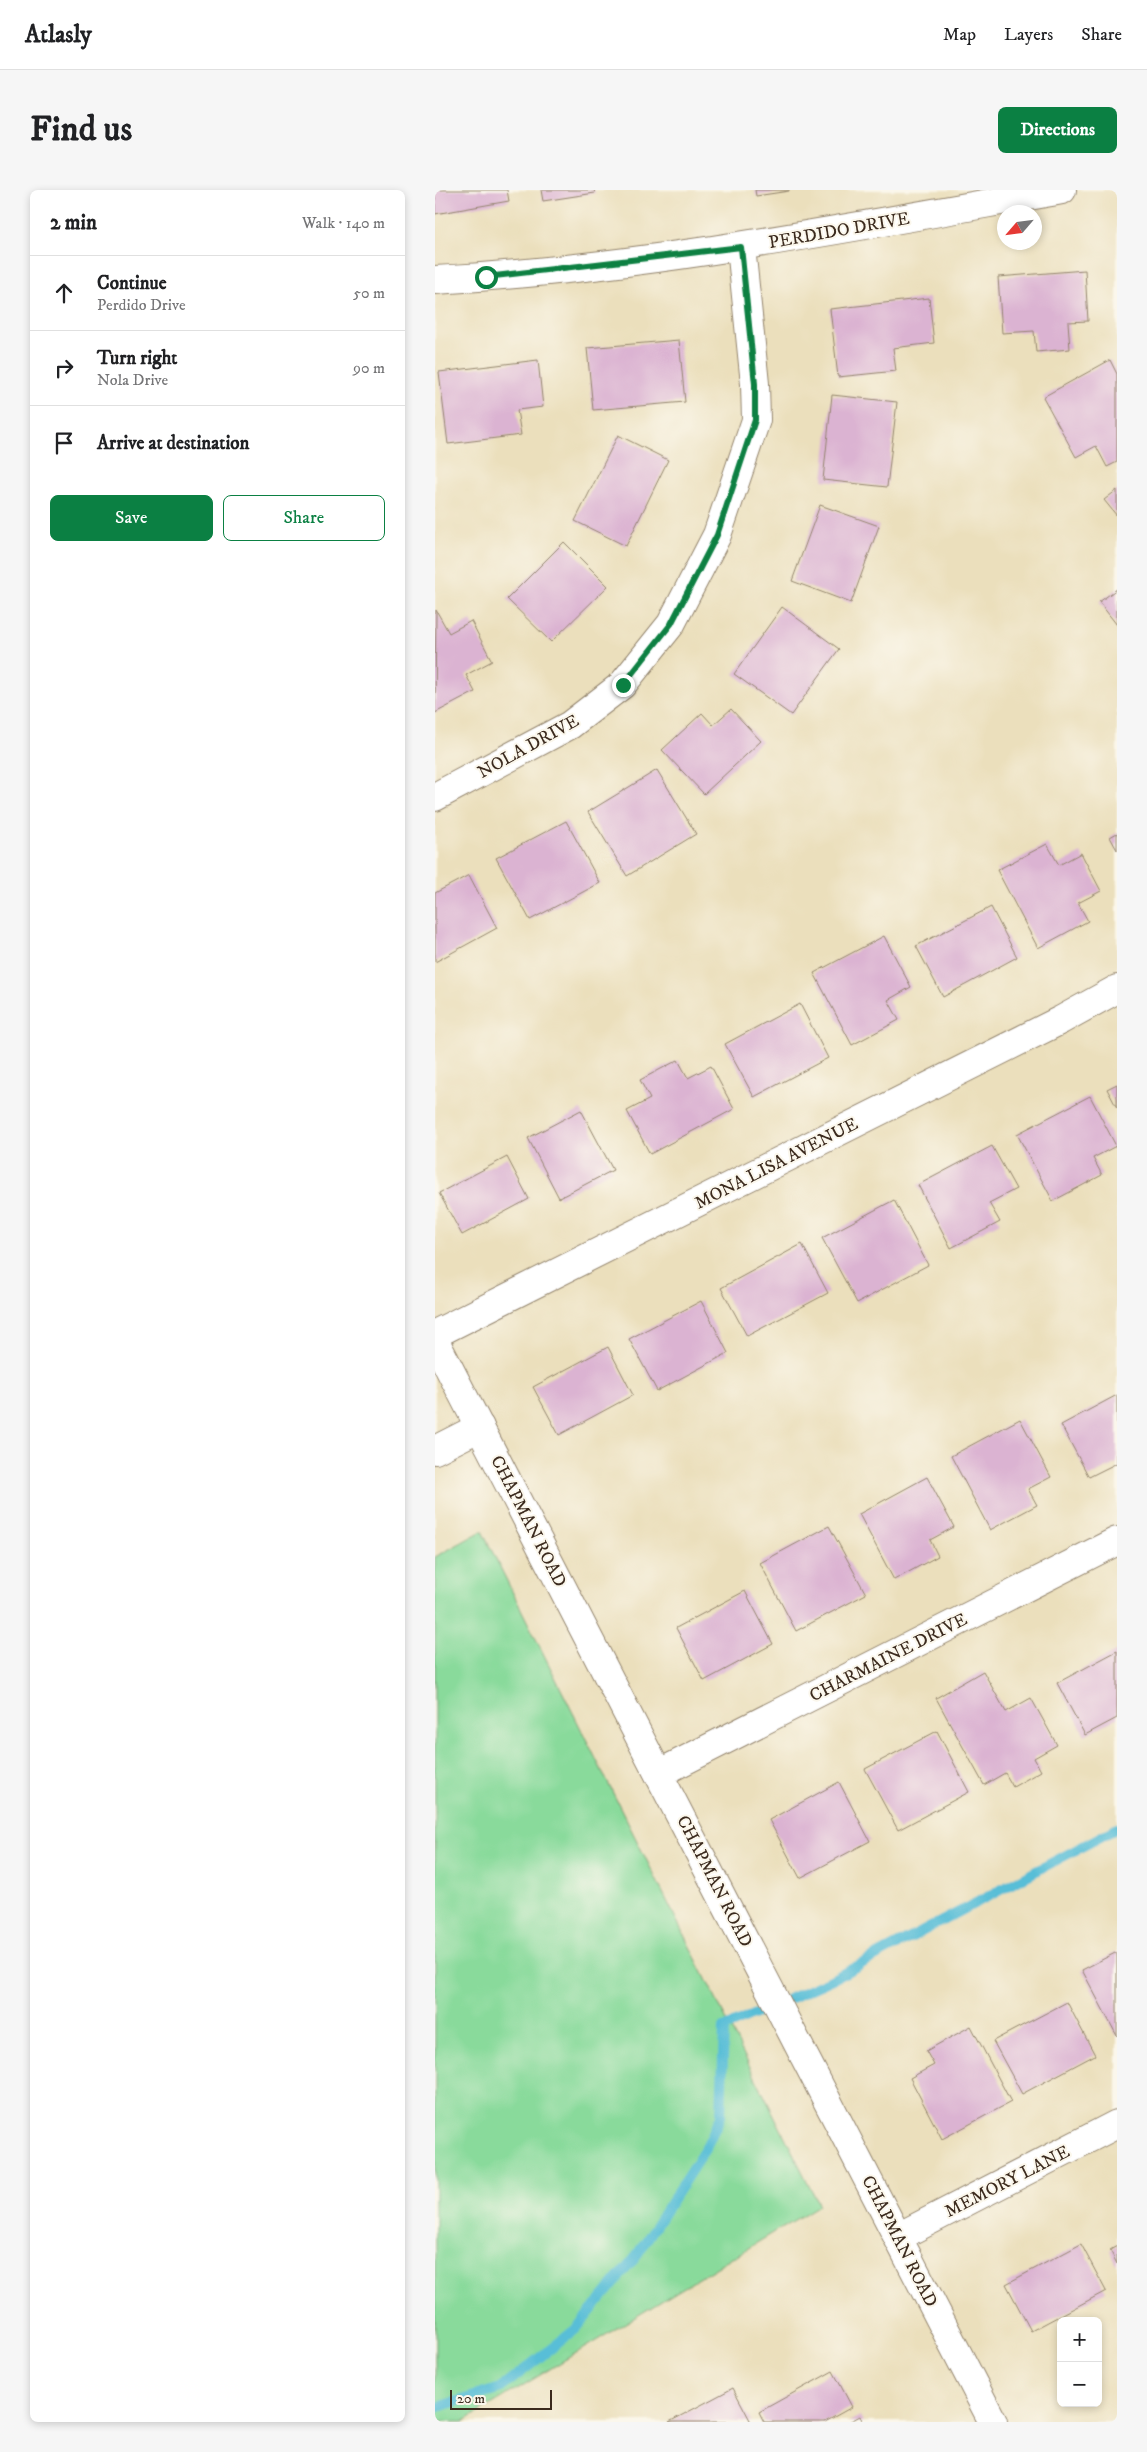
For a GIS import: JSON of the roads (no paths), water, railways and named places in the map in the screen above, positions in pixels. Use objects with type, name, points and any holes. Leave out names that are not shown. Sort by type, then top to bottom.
[{"type":"street","name":"PERDIDO DRIVE","points":[[435,280],[486,277],[741,247],[1062,190]]},
{"type":"street","name":"NOLA DRIVE","points":[[435,797],[570,726],[623,685],[671,624],[717,535],[755,420],[755,384],[741,247]]},
{"type":"street","name":"MONA LISA AVENUE","points":[[435,1334],[1061,1020],[1117,990]]},
{"type":"street","name":"CHAPMAN ROAD","points":[[435,1341],[660,1773],[993,2422]]},
{"type":"street","points":[[435,1450],[480,1428]]},
{"type":"street","name":"CHARMAINE DRIVE","points":[[660,1773],[1117,1541]]},
{"type":"street","name":"MEMORY LANE","points":[[898,2237],[1117,2124]]},
{"type":"waterway","points":[[435,2408],[501,2388],[576,2329],[635,2258],[705,2149],[721,2116],[724,2028],[831,1980],[1117,1828]]}]
